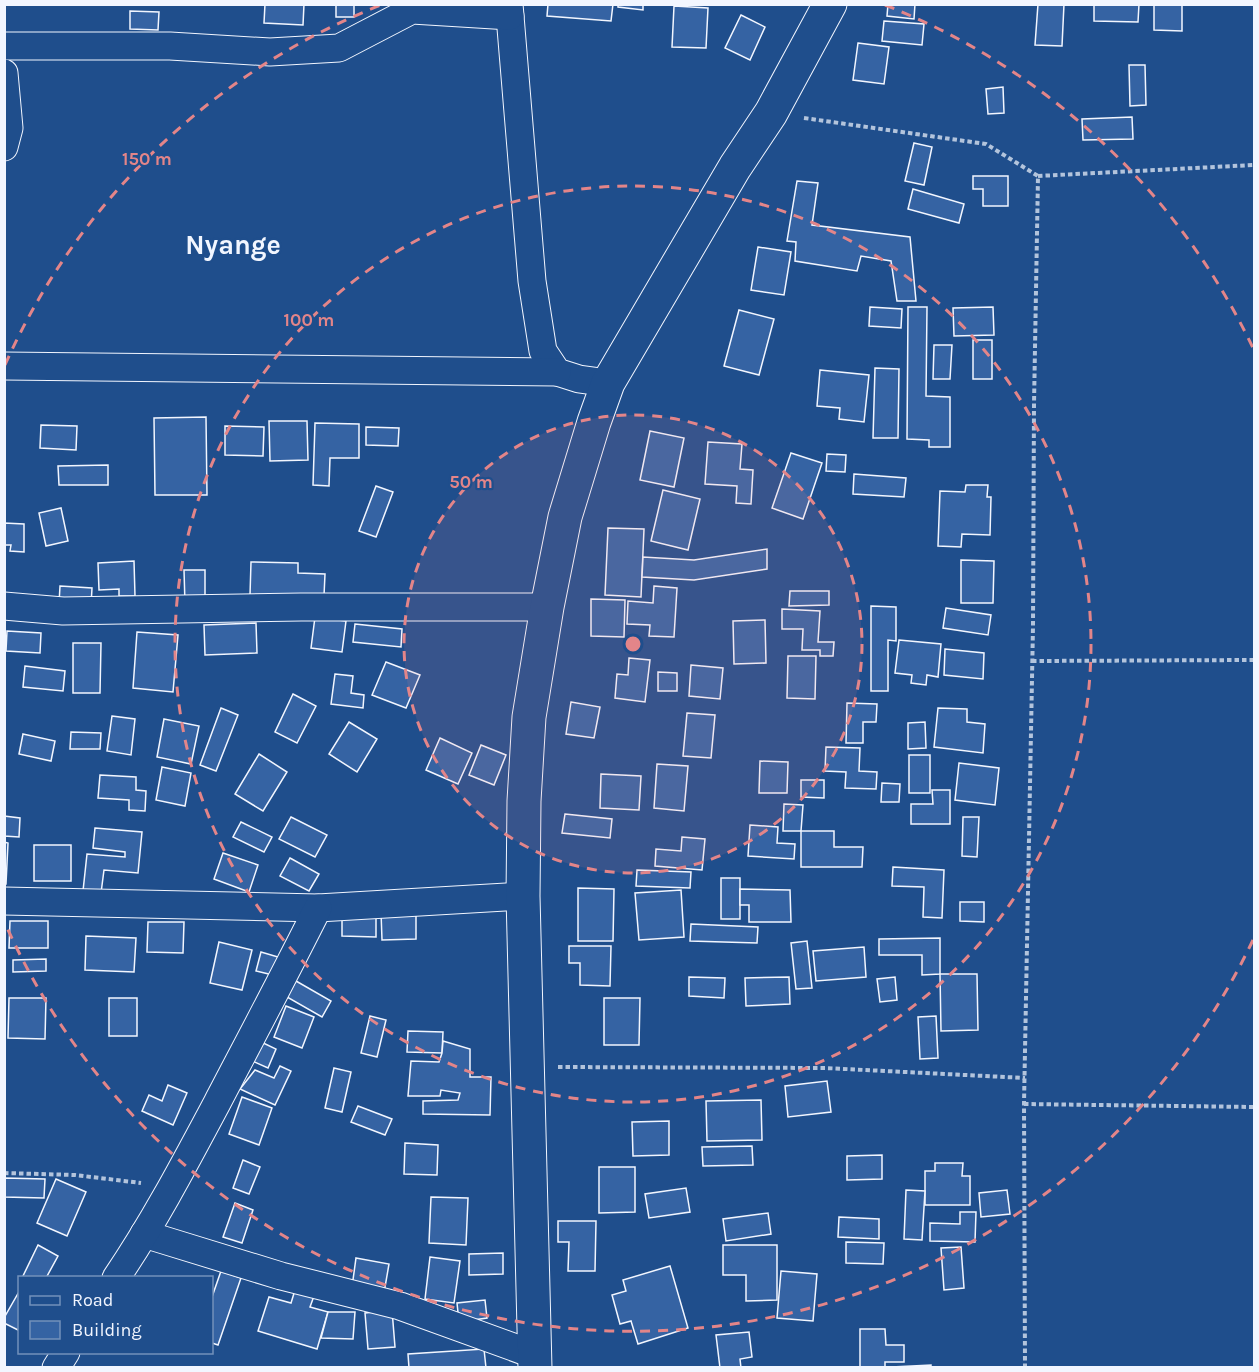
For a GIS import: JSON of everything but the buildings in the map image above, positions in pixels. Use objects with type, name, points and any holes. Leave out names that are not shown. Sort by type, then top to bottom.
[{"type":"highway","points":[[535,1361],[523,896],[524,801],[529,717],[565,517],[608,383],[729,177],[771,113],[830,4]]},
{"type":"street","points":[[4,46],[170,46],[270,52],[339,48],[412,10],[510,10],[532,282],[543,351],[557,372]]},
{"type":"street","points":[[4,74],[9,128],[4,147]]},
{"type":"street","points":[[4,366],[557,372],[579,379],[608,383]]},
{"type":"street","points":[[4,606],[63,611],[301,607],[548,607]]},
{"type":"street","points":[[4,901],[318,908],[523,896]]},
{"type":"street","points":[[117,1276],[173,1186],[318,908]]},
{"type":"street","points":[[144,1234],[281,1276],[400,1306],[535,1361]]},
{"type":"street","points":[[56,1368],[65,1354]]},
{"type":"path","points":[[771,113],[986,144],[1038,176],[1254,165]]},
{"type":"path","points":[[1025,1368],[1024,1104],[1038,176]]},
{"type":"path","points":[[1032,661],[1254,660]]},
{"type":"path","points":[[527,1066],[825,1068],[1025,1078]]},
{"type":"path","points":[[1024,1104],[1254,1107]]},
{"type":"path","points":[[4,1173],[75,1175],[173,1186]]},
{"type":"district","name":"Nyange","points":[[233,245]]}]
